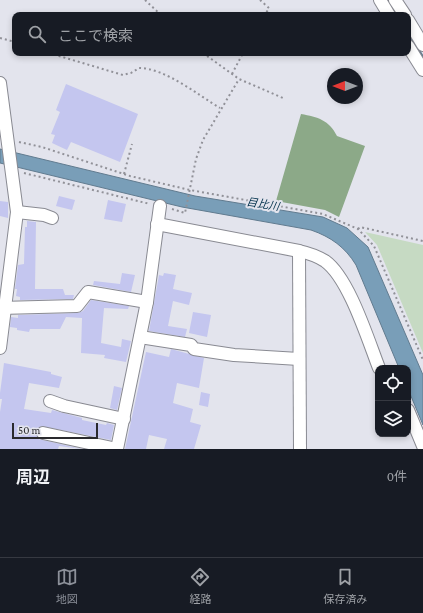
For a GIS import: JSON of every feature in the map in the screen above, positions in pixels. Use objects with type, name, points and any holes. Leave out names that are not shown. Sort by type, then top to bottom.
[{"type":"street","points":[[380,0],[387,12]]},
{"type":"street","points":[[395,0],[403,12]]},
{"type":"street","points":[[411,25],[423,45]]},
{"type":"street","points":[[411,51],[423,70]]},
{"type":"street","points":[[0,83],[17,212],[3,308],[0,348]]},
{"type":"street","points":[[43,433],[117,449],[147,302],[160,206]]},
{"type":"street","points":[[17,212],[44,215],[52,218]]},
{"type":"street","points":[[157,224],[299,251],[312,254],[325,262],[338,274],[347,291],[378,365]]},
{"type":"street","points":[[299,251],[300,449]]},
{"type":"street","points":[[3,308],[77,306],[88,292],[147,302]]},
{"type":"street","points":[[140,337],[191,345],[194,349],[234,355],[300,359]]},
{"type":"street","points":[[50,401],[64,406],[124,419]]},
{"type":"street","points":[[411,417],[423,446]]},
{"type":"path","points":[[145,0],[158,12]]},
{"type":"path","points":[[260,0],[269,8],[267,12]]},
{"type":"path","points":[[0,38],[12,41]]},
{"type":"path","points":[[60,56],[123,75],[139,68],[154,70],[166,75],[220,108]]},
{"type":"path","points":[[207,56],[239,79],[283,98]]},
{"type":"path","points":[[232,74],[241,56]]},
{"type":"path","points":[[11,170],[185,213],[196,159],[203,140],[220,108],[239,79]]},
{"type":"path","points":[[7,142],[42,147],[124,174],[190,191],[323,214],[358,229],[374,246],[423,360]]},
{"type":"path","points":[[124,174],[132,144]]},
{"type":"path","points":[[358,229],[360,227],[423,240]]},
{"type":"green space","points":[[301,114],[313,116],[322,120],[330,126],[337,136],[365,146],[339,217],[325,210],[276,201]]},
{"type":"green space","points":[[365,232],[423,245],[423,353],[377,245]]},
{"type":"water","points":[[0,149],[195,196],[323,217],[347,228],[368,247],[423,375],[423,425],[411,396],[411,365],[398,365],[356,265],[347,253],[331,239],[311,230],[182,207],[0,163]]},
{"type":"building","points":[[66,84],[138,114],[120,162],[71,142],[67,150],[52,143],[55,135],[51,134],[60,112],[56,110]]},
{"type":"building","points":[[59,196],[75,200],[72,210],[56,206]]},
{"type":"building","points":[[108,200],[126,204],[122,222],[104,219]]},
{"type":"building","points":[[0,201],[8,202],[8,218],[0,216]]},
{"type":"building","points":[[27,221],[36,222],[35,289],[63,289],[65,295],[74,295],[73,299],[20,300],[20,297],[16,296],[17,289],[15,289],[18,265],[24,264],[25,227],[27,227]]},
{"type":"building","points":[[122,273],[135,275],[131,292],[93,285],[94,281],[120,284]]},
{"type":"building","points":[[164,273],[176,275],[173,289],[192,293],[189,305],[173,301],[168,326],[187,329],[185,337],[149,331],[159,275],[163,276]]},
{"type":"building","points":[[91,300],[129,306],[128,309],[104,308],[101,343],[121,347],[122,339],[131,341],[126,362],[104,358],[105,355],[81,353],[82,318],[66,317],[60,329],[30,329],[29,332],[10,327],[11,317],[18,318],[18,315],[78,313],[83,311]]},
{"type":"building","points":[[193,312],[211,315],[207,337],[189,333]]},
{"type":"building","points":[[171,349],[204,358],[199,388],[177,383],[173,403],[193,409],[190,422],[201,425],[194,449],[164,449],[167,439],[149,435],[146,449],[125,449],[146,352],[169,357]]},
{"type":"building","points":[[4,363],[51,372],[51,374],[62,377],[59,388],[29,383],[24,409],[51,413],[52,410],[82,418],[82,420],[106,425],[107,423],[114,425],[111,440],[41,426],[36,431],[38,439],[82,449],[59,446],[58,449],[0,449],[0,412],[2,399],[0,399],[0,393]]},
{"type":"building","points":[[114,386],[122,388],[117,410],[110,408]]},
{"type":"building","points":[[201,392],[210,394],[208,407],[199,405]]},
{"type":"waterway","points":[[387,0],[395,12]]},
{"type":"waterway","points":[[411,39],[423,58]]},
{"type":"water label","name":"目比川","points":[[263,204]]}]
